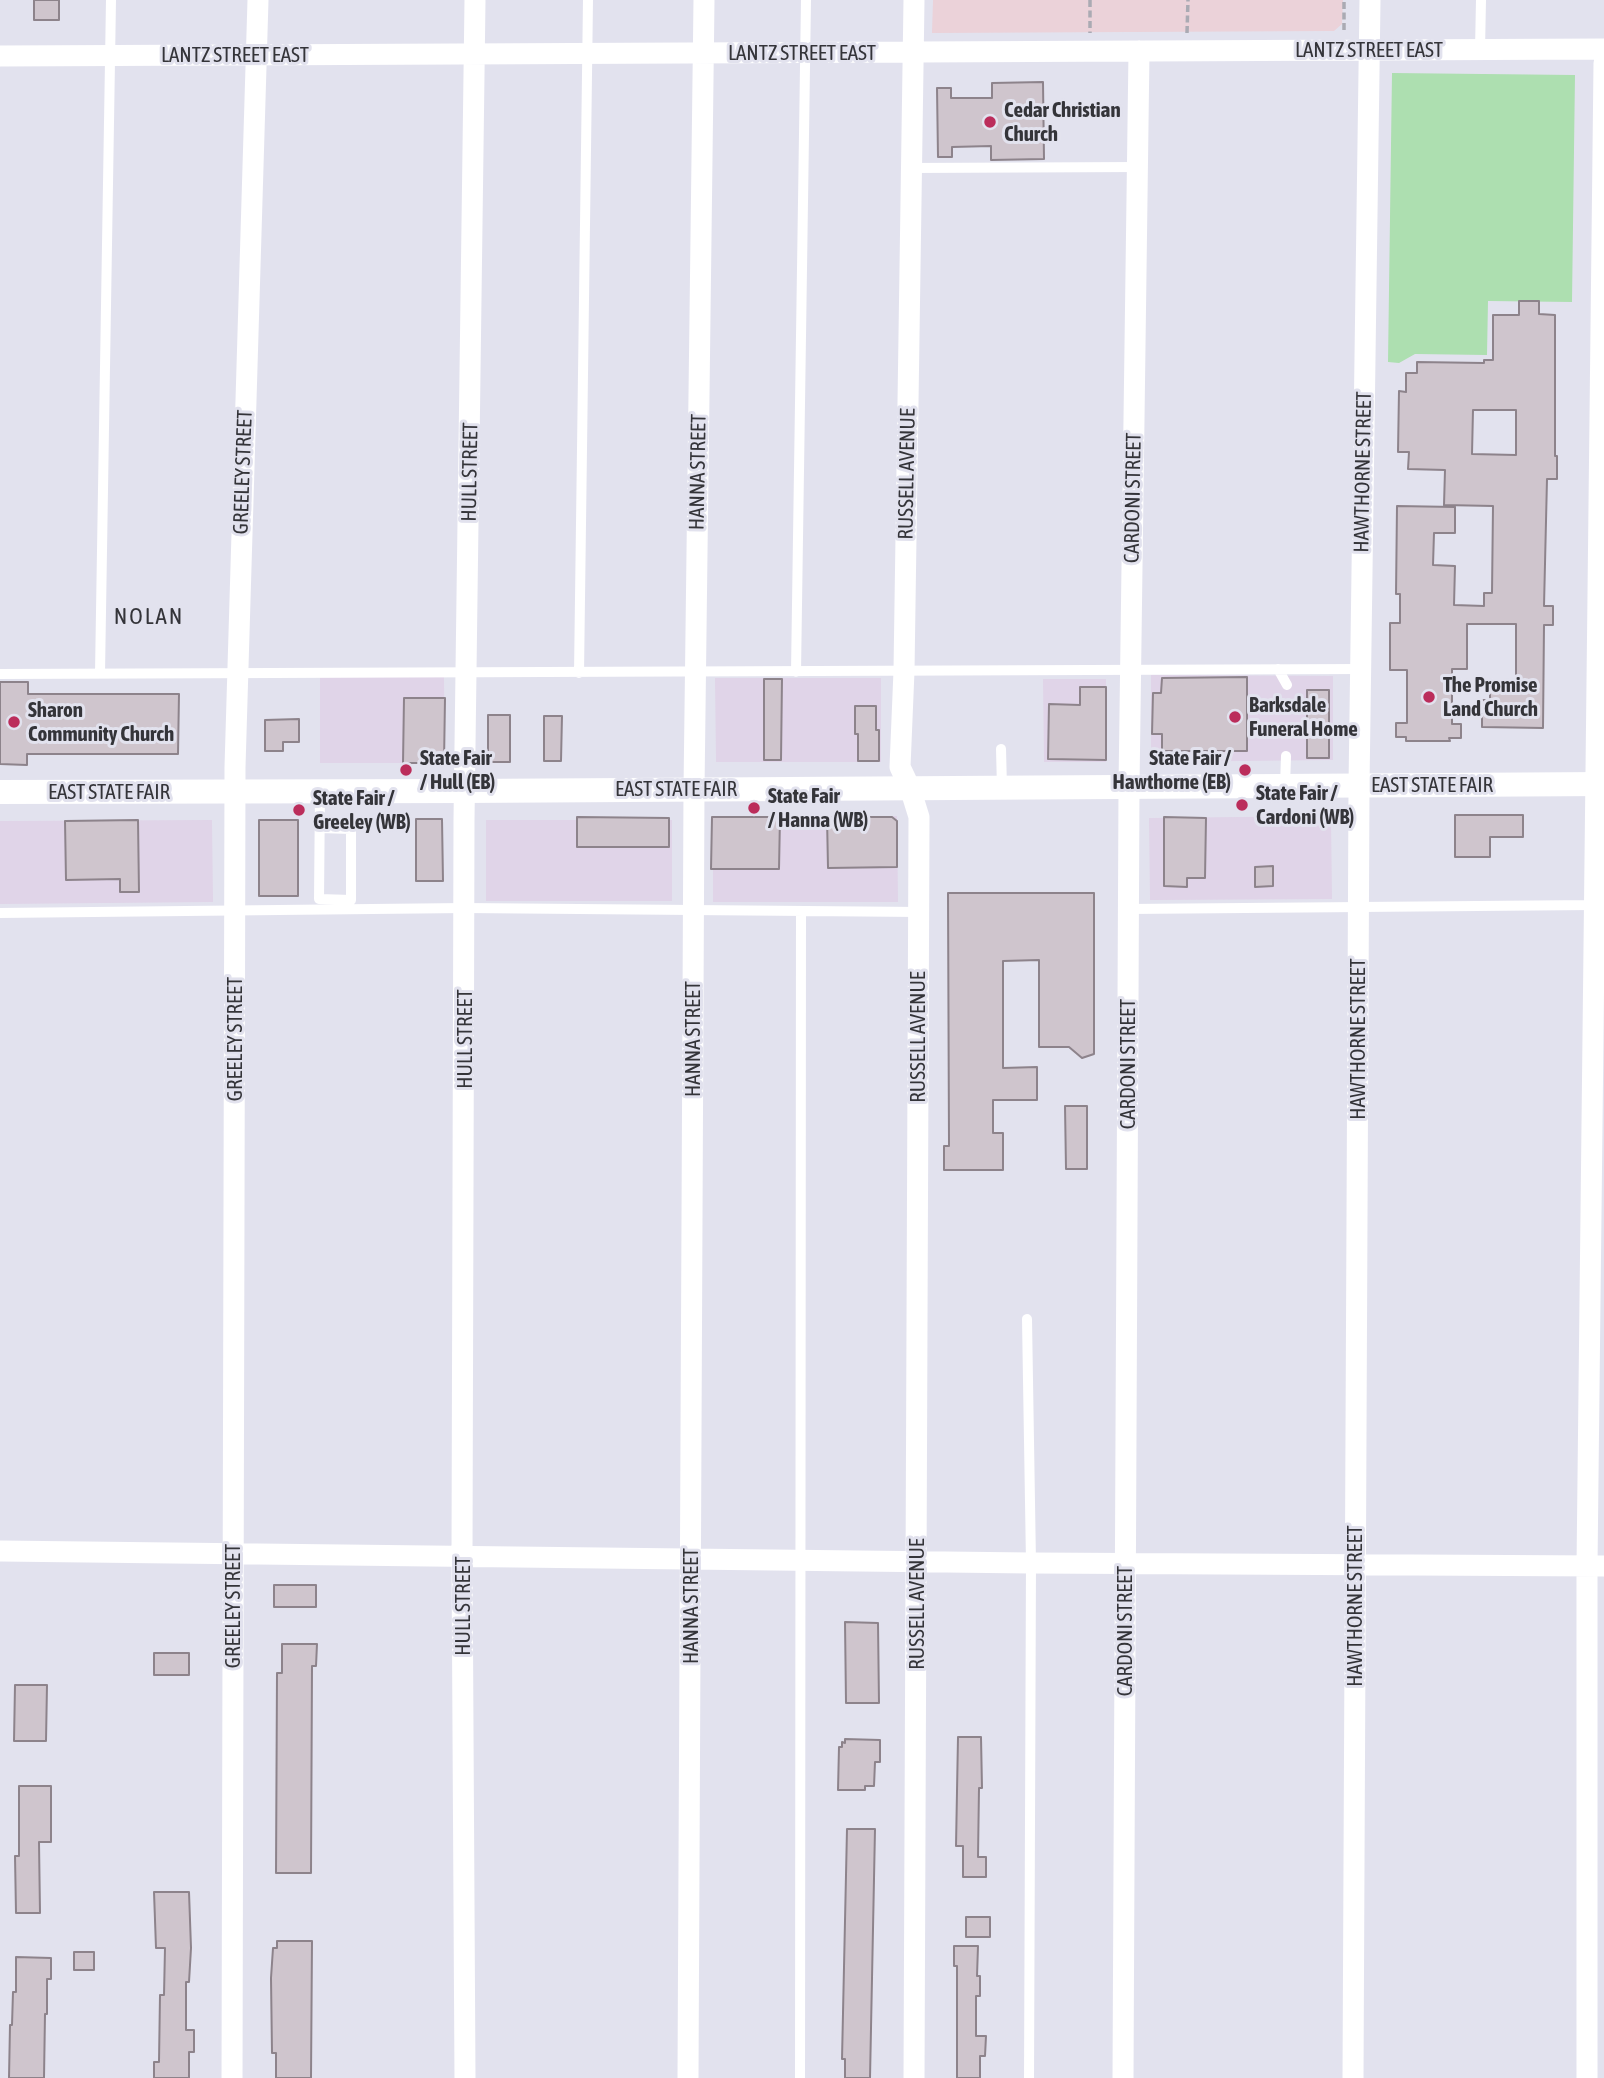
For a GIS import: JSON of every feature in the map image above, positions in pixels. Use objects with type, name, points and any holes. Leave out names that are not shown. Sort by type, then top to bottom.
[{"type":"street","name":"GREELEY STREET","points":[[232,2078],[236,672],[258,0]]},
{"type":"street","name":"HULL STREET","points":[[465,2078],[462,1556],[466,792],[475,0]]},
{"type":"street","name":"HANNA STREET","points":[[688,2078],[694,789],[704,0]]},
{"type":"street","name":"RUSSELL AVENUE","points":[[914,0],[904,671],[900,767],[919,817],[914,2078]]},
{"type":"street","name":"HAWTHORNE STREET","points":[[1353,2078],[1359,786],[1370,0]]},
{"type":"street","name":"LANTZ STREET EAST","points":[[0,56],[1604,49]]},
{"type":"street","name":"CARDONI STREET","points":[[1124,2078],[1129,787],[1139,51]]},
{"type":"street","points":[[1587,2078],[1596,1566],[1604,63]]},
{"type":"street","name":"EAST STATE FAIR","points":[[0,792],[466,792],[1599,784]]},
{"type":"street","points":[[0,1551],[917,1562],[1596,1566]]},
{"type":"lane","points":[[100,673],[111,0]]},
{"type":"lane","points":[[579,673],[588,0]]},
{"type":"lane","points":[[796,672],[806,0]]},
{"type":"lane","points":[[1480,50],[1481,0]]},
{"type":"lane","points":[[912,168],[1138,167]]},
{"type":"lane","points":[[1278,669],[1287,685]]},
{"type":"lane","points":[[0,674],[1361,669]]},
{"type":"lane","points":[[1001,749],[1002,788]]},
{"type":"lane","points":[[1285,786],[1286,756]]},
{"type":"lane","points":[[320,790],[319,899],[351,900],[351,829],[320,828]]},
{"type":"lane","points":[[1129,909],[1599,903]]},
{"type":"lane","points":[[0,913],[466,908],[919,912]]},
{"type":"lane","points":[[800,912],[800,2078]]},
{"type":"lane","points":[[1027,1320],[1031,1563],[1029,2078]]},
{"type":"path","points":[[1090,0],[1090,51]]},
{"type":"path","points":[[1188,0],[1188,34]]},
{"type":"shaded area","points":[[933,0],[1343,0],[1342,24],[1334,31],[932,33]]},
{"type":"shaded area","points":[[1151,675],[1333,676],[1333,760],[1151,762]]},
{"type":"shaded area","points":[[320,677],[444,677],[445,763],[320,763]]},
{"type":"shaded area","points":[[715,678],[881,678],[881,762],[716,762]]},
{"type":"shaded area","points":[[1043,679],[1106,679],[1106,762],[1044,762]]},
{"type":"shaded area","points":[[897,816],[898,902],[713,902],[713,817]]},
{"type":"shaded area","points":[[1331,816],[1332,899],[1150,900],[1149,818]]},
{"type":"shaded area","points":[[212,820],[213,902],[0,904],[0,821]]},
{"type":"shaded area","points":[[486,820],[672,820],[672,901],[486,901]]},
{"type":"green space","points":[[1392,73],[1575,75],[1572,302],[1488,301],[1487,355],[1415,354],[1399,363],[1388,362]]},
{"type":"building","points":[[34,0],[59,0],[59,20],[34,20]]},
{"type":"building","name":"Cedar Christian Church","points":[[1043,82],[1044,159],[991,160],[991,146],[952,147],[952,157],[938,157],[937,88],[951,88],[951,98],[992,98],[992,83]]},
{"type":"building","points":[[1519,301],[1539,301],[1539,314],[1555,315],[1557,479],[1547,479],[1544,606],[1553,606],[1553,625],[1544,625],[1543,728],[1482,727],[1482,700],[1490,700],[1490,690],[1516,690],[1516,624],[1467,624],[1467,669],[1452,669],[1452,724],[1461,724],[1461,738],[1449,738],[1450,741],[1406,741],[1406,737],[1396,737],[1396,723],[1407,723],[1407,670],[1390,670],[1390,623],[1400,623],[1400,594],[1396,594],[1397,506],[1455,507],[1455,533],[1434,533],[1433,565],[1455,566],[1454,605],[1484,606],[1484,593],[1492,593],[1493,506],[1444,505],[1445,470],[1408,469],[1409,452],[1398,452],[1399,391],[1406,392],[1406,373],[1417,373],[1417,362],[1484,363],[1484,360],[1493,360],[1493,315],[1519,315]],"holes":[[[1473,410],[1516,410],[1516,455],[1472,454]]]},
{"type":"building","points":[[1247,677],[1247,751],[1162,751],[1162,734],[1152,734],[1153,693],[1161,693],[1162,678]]},
{"type":"building","points":[[764,679],[782,679],[781,760],[764,760]]},
{"type":"building","points":[[0,682],[28,682],[28,694],[179,694],[178,754],[27,754],[27,765],[0,764]]},
{"type":"building","points":[[1080,687],[1106,687],[1106,760],[1048,759],[1049,704],[1080,705]]},
{"type":"building","points":[[1307,690],[1329,690],[1329,758],[1307,758]]},
{"type":"building","points":[[404,698],[445,698],[444,763],[403,763]]},
{"type":"building","points":[[855,706],[876,706],[879,761],[858,761]]},
{"type":"building","points":[[488,715],[510,715],[510,762],[488,762]]},
{"type":"building","points":[[544,716],[562,716],[561,761],[544,761]]},
{"type":"building","points":[[299,719],[299,742],[283,742],[283,751],[265,751],[265,720]]},
{"type":"building","points":[[1455,815],[1523,815],[1523,837],[1490,837],[1490,857],[1455,857]]},
{"type":"building","points":[[577,817],[669,818],[669,847],[577,847]]},
{"type":"building","points":[[712,817],[780,817],[779,869],[711,869]]},
{"type":"building","points":[[827,817],[892,817],[897,821],[897,867],[828,868]]},
{"type":"building","points":[[1164,817],[1206,818],[1205,878],[1187,878],[1187,887],[1164,886]]},
{"type":"building","points":[[416,819],[442,819],[443,881],[416,881]]},
{"type":"building","points":[[138,820],[139,892],[120,892],[120,879],[66,880],[65,821]]},
{"type":"building","points":[[259,820],[298,820],[298,896],[259,896]]},
{"type":"building","points":[[1273,866],[1273,886],[1255,887],[1255,867]]},
{"type":"building","points":[[948,893],[1094,893],[1094,1054],[1082,1058],[1069,1047],[1039,1047],[1039,960],[1003,961],[1003,1068],[1037,1067],[1037,1100],[993,1100],[993,1133],[1003,1133],[1003,1170],[944,1170],[944,1146],[949,1146]]},
{"type":"building","points":[[1065,1106],[1087,1106],[1087,1169],[1066,1169]]},
{"type":"building","points":[[274,1585],[316,1585],[316,1607],[274,1607]]},
{"type":"building","points":[[845,1622],[878,1623],[879,1703],[846,1703]]},
{"type":"building","points":[[282,1644],[317,1644],[316,1666],[312,1666],[311,1873],[276,1873],[277,1673],[282,1673]]},
{"type":"building","points":[[154,1653],[189,1653],[189,1675],[154,1675]]},
{"type":"building","points":[[15,1685],[47,1685],[46,1741],[14,1741]]},
{"type":"building","points":[[958,1737],[981,1737],[982,1788],[979,1788],[978,1857],[986,1857],[986,1877],[963,1877],[963,1846],[956,1846]]},
{"type":"building","points":[[845,1739],[880,1740],[880,1762],[875,1762],[874,1786],[865,1786],[865,1790],[838,1790],[839,1747],[842,1747],[842,1742],[845,1743]]},
{"type":"building","points":[[19,1786],[51,1786],[51,1842],[39,1842],[40,1913],[16,1913],[15,1856],[19,1856]]},
{"type":"building","points":[[847,1829],[875,1829],[870,2078],[845,2078],[845,2059],[842,2059]]},
{"type":"building","points":[[154,1892],[189,1892],[191,1948],[189,1982],[186,1982],[186,2030],[194,2030],[194,2052],[189,2052],[189,2078],[154,2078],[154,2062],[159,2062],[160,1995],[164,1995],[165,1948],[156,1948]]},
{"type":"building","points":[[966,1917],[990,1917],[990,1937],[966,1937]]},
{"type":"building","points":[[277,1941],[312,1941],[311,2078],[276,2078],[276,2053],[272,2053],[271,1978],[273,1948],[277,1948]]},
{"type":"building","points":[[954,1946],[978,1946],[977,1976],[980,1976],[980,1996],[976,1996],[976,2036],[986,2036],[985,2056],[980,2056],[980,2078],[957,2078],[957,1966],[954,1966]]},
{"type":"building","points":[[74,1952],[94,1952],[94,1970],[74,1970]]},
{"type":"building","points":[[16,1957],[51,1958],[51,1979],[47,1979],[44,2078],[9,2078]]},
{"type":"place","name":"Cedar Christian Church","points":[[990,122]]},
{"type":"place","name":"The Promise Land Church","points":[[1429,697]]},
{"type":"place","name":"Barksdale Funeral Home","points":[[1235,717]]},
{"type":"place","name":"Sharon Community Church","points":[[14,722]]},
{"type":"place","name":"State Fair / Hull (EB)","points":[[406,770]]},
{"type":"place","name":"State Fair / Hawthorne (EB)","points":[[1245,770]]},
{"type":"place","name":"State Fair / Cardoni (WB)","points":[[1242,805]]},
{"type":"place","name":"State Fair / Hanna (WB)","points":[[754,808]]},
{"type":"place","name":"State Fair / Greeley (WB)","points":[[299,810]]},
{"type":"district","name":"NOLAN","points":[[149,617]]}]
